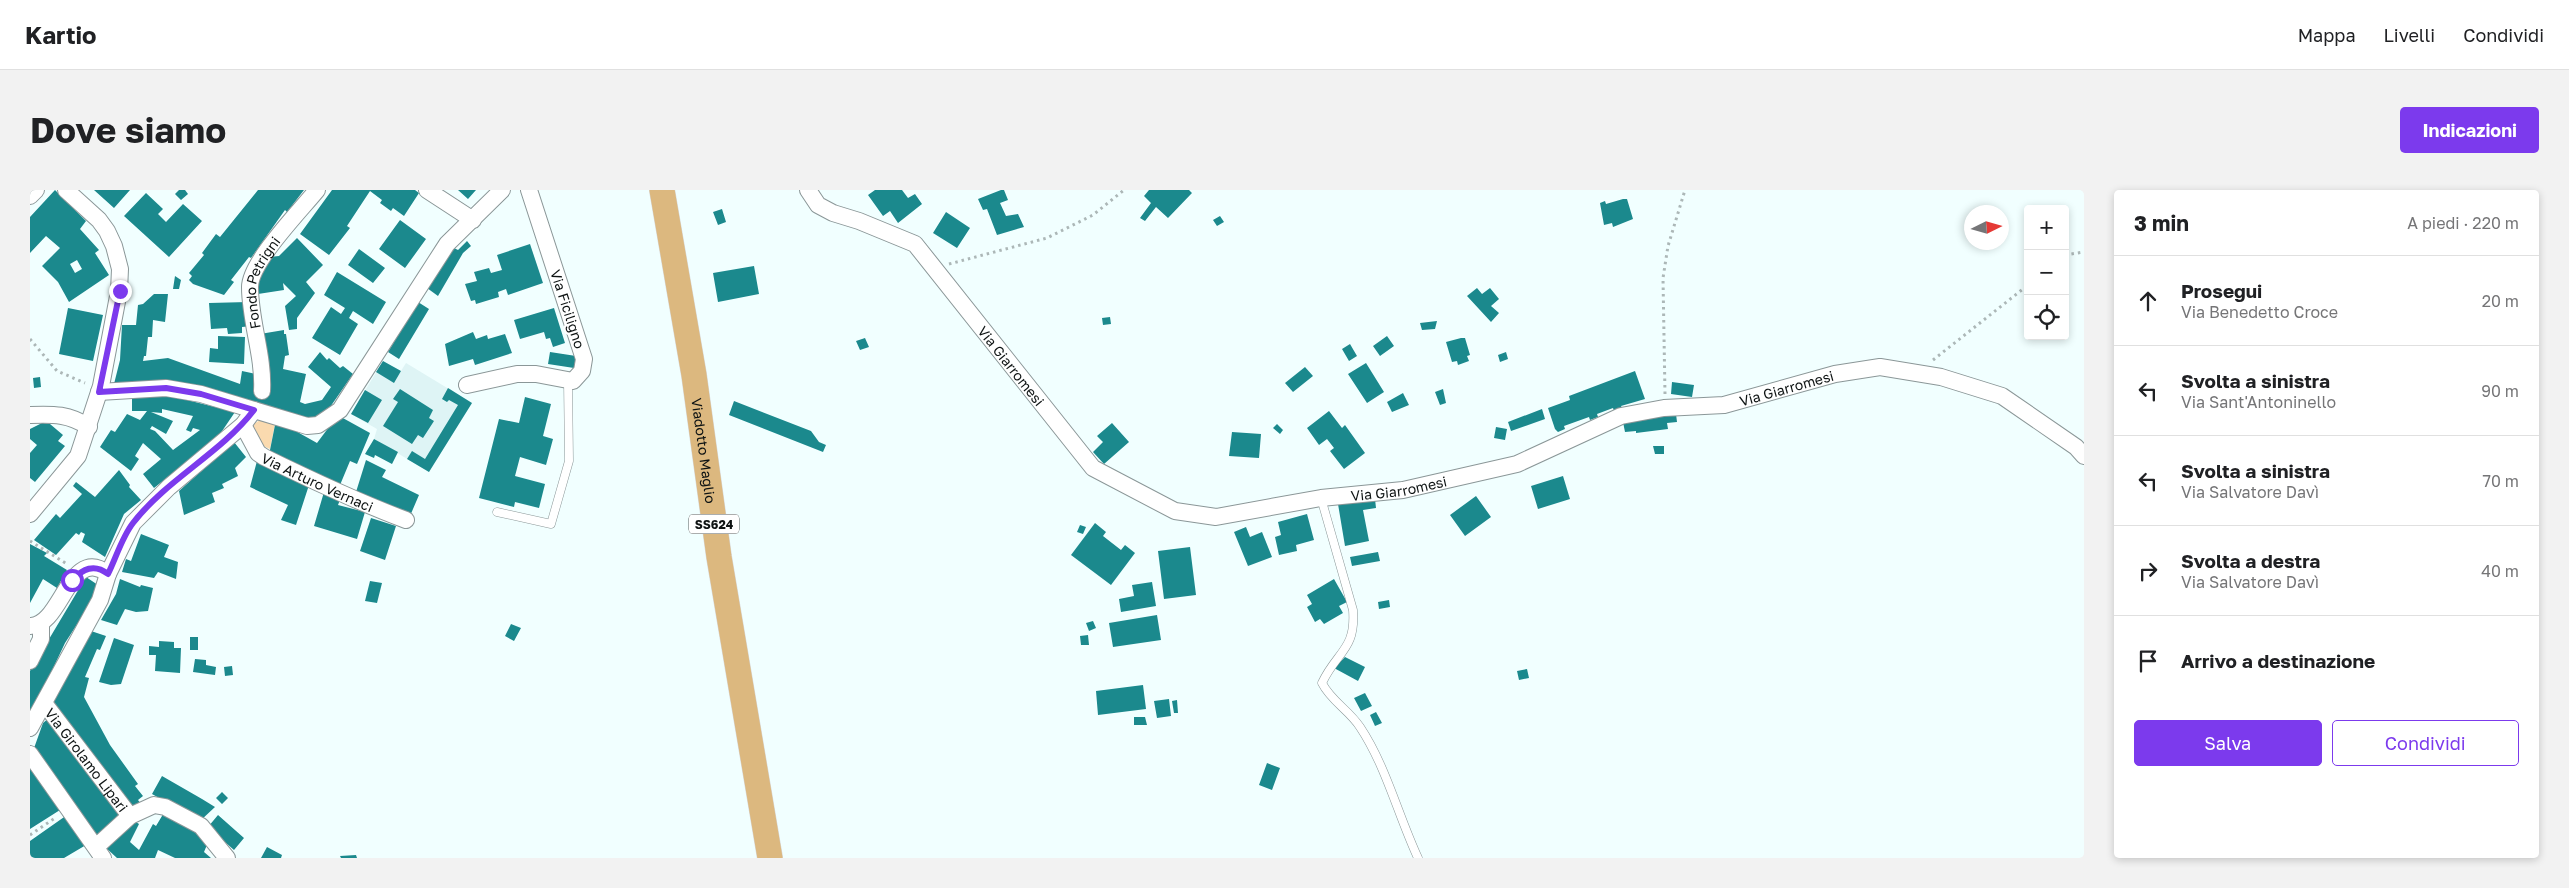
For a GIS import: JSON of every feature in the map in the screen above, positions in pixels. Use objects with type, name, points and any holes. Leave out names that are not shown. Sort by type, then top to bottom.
[{"type":"main road","name":"Viadotto Maglio","points":[[662,190],[694,376],[719,558],[770,858]]},
{"type":"street","points":[[30,196],[36,190]]},
{"type":"street","points":[[30,514],[78,456],[90,427],[100,389],[120,291],[120,270],[114,246],[107,231],[99,220],[66,190]]},
{"type":"street","name":"Fondo Petrigni","points":[[259,405],[263,374],[251,281],[256,265],[317,190]]},
{"type":"street","points":[[427,190],[473,220]]},
{"type":"street","points":[[100,389],[166,388],[259,405],[307,426],[318,425],[342,408],[448,244],[502,190]]},
{"type":"street","name":"Via Ficiligno","points":[[528,190],[584,359],[578,378],[568,380]]},
{"type":"street","name":"Via Giarromesi","points":[[808,190],[818,204],[833,213],[859,221],[916,244],[1093,468],[1175,511],[1216,517],[1320,498],[1403,490],[1517,464],[1621,416],[1664,408],[1724,406],[1835,374],[1880,367],[1941,377],[2002,396],[2076,447],[2084,456]]},
{"type":"street","points":[[467,385],[517,374],[536,374],[568,380]]},
{"type":"street","points":[[30,728],[100,600],[108,574],[133,523],[169,487],[243,425],[259,405]]},
{"type":"street","points":[[30,415],[58,414],[75,418],[90,427]]},
{"type":"street","name":"Via Arturo Vernaci","points":[[243,425],[258,453],[264,458],[342,492],[365,505],[406,520]]},
{"type":"street","points":[[30,660],[41,639],[35,625],[48,618],[72,580],[81,572],[91,568],[97,568],[108,574]]},
{"type":"street","name":"Via Girolamo Lipari","points":[[44,703],[130,816]]},
{"type":"street","points":[[30,754],[100,853],[130,816],[154,805],[165,807],[201,826],[227,858]]},
{"type":"lane","points":[[497,512],[551,524],[569,461],[568,380]]},
{"type":"lane","points":[[1320,498],[1353,610],[1354,628],[1350,642],[1328,670],[1322,683],[1328,694],[1359,725],[1378,759],[1402,823],[1418,858]]},
{"type":"path","points":[[934,268],[1047,238],[1093,215],[1124,190]]},
{"type":"path","points":[[1664,408],[1666,363],[1664,278],[1668,246],[1685,190]]},
{"type":"path","points":[[2069,254],[2084,252]]},
{"type":"path","points":[[1917,373],[2024,288]]},
{"type":"path","points":[[30,339],[57,371],[100,389]]},
{"type":"path","points":[[30,540],[81,572]]},
{"type":"path","points":[[30,835],[68,809]]},
{"type":"shaded area","points":[[383,361],[401,371],[406,363],[472,403],[429,472],[374,439],[377,429],[351,414]]},
{"type":"shaded area","points":[[260,420],[275,424],[270,449],[261,445],[252,425]]},
{"type":"building","points":[[55,190],[86,221],[80,229],[99,250],[95,253],[109,275],[69,302],[58,282],[42,266],[60,248],[46,236],[30,253],[30,217]],"holes":[[[77,260],[82,269],[75,273],[70,264]]]},
{"type":"building","points":[[94,190],[130,190],[114,208]]},
{"type":"building","points":[[179,190],[185,190],[188,194],[181,200],[175,194]]},
{"type":"building","points":[[258,190],[304,190],[287,212],[285,210],[251,258],[249,257],[231,280],[234,282],[224,295],[193,284],[189,280],[192,276],[189,273],[204,255],[202,253],[216,234],[220,237]]},
{"type":"building","points":[[332,190],[415,190],[419,193],[404,216],[393,208],[391,211],[380,203],[382,200],[370,191],[347,226],[350,228],[329,255],[300,234]]},
{"type":"building","points":[[458,190],[476,190],[468,199]]},
{"type":"building","points":[[875,190],[902,190],[908,198],[915,194],[922,204],[898,223],[890,211],[883,216],[868,195]]},
{"type":"building","points":[[1004,190],[1008,200],[1000,203],[1006,216],[1018,214],[1024,227],[997,235],[987,209],[983,210],[978,199]]},
{"type":"building","points":[[1149,190],[1189,190],[1192,193],[1168,218],[1156,207],[1145,221],[1140,218],[1151,203],[1144,196]]},
{"type":"building","points":[[146,193],[163,209],[158,214],[166,222],[183,204],[202,221],[169,257],[124,216]]},
{"type":"building","points":[[1627,199],[1633,219],[1613,227],[1612,223],[1604,225],[1600,203],[1605,201],[1606,204]]},
{"type":"building","points":[[722,209],[726,222],[718,225],[713,212]]},
{"type":"building","points":[[946,212],[970,228],[957,248],[933,233]]},
{"type":"building","points":[[1220,216],[1224,222],[1217,226],[1213,220]]},
{"type":"building","points":[[400,220],[426,239],[405,268],[379,249]]},
{"type":"building","points":[[297,238],[323,265],[306,282],[315,293],[297,318],[297,329],[289,330],[285,306],[296,296],[283,283],[284,290],[258,294],[256,279],[269,257],[279,256]]},
{"type":"building","points":[[467,241],[471,246],[463,253],[438,296],[427,288],[454,248],[458,250]]},
{"type":"building","points":[[530,244],[543,283],[508,295],[506,289],[498,292],[499,297],[476,304],[475,300],[471,301],[465,284],[477,281],[474,272],[489,268],[491,273],[502,270],[497,255]]},
{"type":"building","points":[[359,249],[385,268],[373,283],[348,265]]},
{"type":"building","points":[[754,266],[759,294],[718,302],[713,273]]},
{"type":"building","points":[[337,272],[386,302],[373,324],[353,311],[349,318],[358,324],[340,355],[312,338],[331,307],[341,314],[345,308],[324,295]]},
{"type":"building","points":[[175,276],[181,280],[179,289],[173,289]]},
{"type":"building","points":[[1477,288],[1482,294],[1490,288],[1499,299],[1491,306],[1499,313],[1491,322],[1467,296]]},
{"type":"building","points":[[154,294],[168,294],[165,322],[153,320],[152,337],[148,337],[146,356],[144,356],[143,361],[168,358],[240,384],[242,371],[260,375],[260,334],[284,330],[289,355],[285,356],[283,369],[306,374],[300,402],[305,404],[322,400],[331,387],[308,367],[320,352],[327,360],[329,358],[340,368],[343,366],[353,374],[326,413],[322,416],[308,418],[175,381],[138,384],[138,381],[114,384],[120,360],[122,325],[136,325],[138,305],[143,304]]},
{"type":"building","points":[[248,302],[252,326],[242,327],[242,333],[228,334],[227,328],[211,329],[209,303]]},
{"type":"building","points":[[418,302],[429,309],[399,359],[388,352]]},
{"type":"building","points":[[68,308],[103,315],[93,361],[59,354]]},
{"type":"building","points":[[554,308],[565,343],[553,347],[550,338],[546,339],[544,332],[520,339],[514,320]]},
{"type":"building","points":[[1110,317],[1111,324],[1103,325],[1102,318]]},
{"type":"building","points":[[1437,321],[1435,329],[1422,330],[1420,323]]},
{"type":"building","points":[[473,332],[476,339],[487,335],[488,339],[505,334],[512,353],[475,365],[473,359],[449,366],[445,344]]},
{"type":"building","points":[[218,336],[245,337],[244,364],[209,362],[210,348],[218,349]]},
{"type":"building","points":[[1387,336],[1394,346],[1380,356],[1373,346]]},
{"type":"building","points":[[865,338],[869,347],[860,350],[856,341]]},
{"type":"building","points":[[1465,338],[1470,355],[1467,356],[1469,361],[1458,365],[1457,361],[1452,362],[1446,342]]},
{"type":"building","points":[[1350,344],[1357,356],[1349,361],[1342,349]]},
{"type":"building","points":[[550,352],[576,356],[574,368],[548,364]]},
{"type":"building","points":[[1506,352],[1508,359],[1500,362],[1498,355]]},
{"type":"building","points":[[383,361],[401,371],[394,383],[376,372]]},
{"type":"building","points":[[1366,363],[1384,392],[1367,403],[1348,374]]},
{"type":"building","points":[[1305,367],[1313,376],[1293,392],[1285,383]]},
{"type":"building","points":[[1635,371],[1645,399],[1621,406],[1622,408],[1614,411],[1613,408],[1597,414],[1598,417],[1590,420],[1589,417],[1564,426],[1565,429],[1558,432],[1555,429],[1548,408],[1570,400],[1569,396]]},
{"type":"building","points":[[40,377],[41,387],[34,388],[33,378]]},
{"type":"building","points":[[1672,382],[1694,385],[1692,397],[1671,394]]},
{"type":"building","points":[[448,388],[472,403],[429,472],[407,459],[412,451],[425,459],[458,405],[449,400],[447,402],[442,399]]},
{"type":"building","points":[[400,389],[433,410],[429,418],[434,421],[423,438],[418,435],[412,444],[383,426],[398,402],[393,399]]},
{"type":"building","points":[[1443,389],[1446,403],[1440,405],[1435,392]]},
{"type":"building","points":[[365,390],[382,400],[368,423],[351,414]]},
{"type":"building","points":[[1403,393],[1409,405],[1392,412],[1387,402]]},
{"type":"building","points":[[167,395],[235,412],[218,437],[154,488],[143,474],[161,459],[143,443],[135,456],[139,459],[131,471],[100,447],[111,430],[115,432],[127,414],[140,420],[147,411],[132,411],[132,396]],"holes":[[[162,409],[193,416],[186,430],[191,432],[193,428],[200,430],[173,450],[155,431],[150,429],[152,426],[166,434],[173,421],[151,412],[162,413]]]},
{"type":"building","points":[[525,397],[551,404],[543,436],[553,439],[546,465],[520,457],[515,476],[545,484],[539,508],[515,502],[514,507],[479,498],[499,419],[519,423]]},
{"type":"building","points":[[734,401],[811,431],[819,442],[826,445],[823,452],[729,415]]},
{"type":"building","points":[[1542,409],[1545,419],[1511,431],[1508,422]]},
{"type":"building","points":[[1329,411],[1342,428],[1345,425],[1365,453],[1344,469],[1330,451],[1334,448],[1327,439],[1319,445],[1307,428]]},
{"type":"building","points":[[1676,414],[1677,422],[1667,423],[1668,429],[1636,433],[1636,431],[1625,432],[1623,422]]},
{"type":"building","points":[[341,417],[370,433],[357,464],[350,461],[340,485],[269,455],[276,420],[317,443],[335,419]]},
{"type":"building","points":[[42,423],[50,424],[63,435],[58,441],[65,446],[35,482],[30,478],[30,453],[37,445],[30,439],[30,429]]},
{"type":"building","points":[[1112,423],[1129,442],[1104,464],[1093,452],[1103,442],[1097,436]]},
{"type":"building","points":[[1277,424],[1283,430],[1280,434],[1273,428]]},
{"type":"building","points":[[1496,427],[1507,429],[1505,440],[1494,438]]},
{"type":"building","points":[[1232,432],[1261,434],[1259,458],[1229,456]]},
{"type":"building","points":[[374,439],[398,452],[392,464],[375,455],[374,458],[365,454]]},
{"type":"building","points":[[234,442],[246,457],[235,468],[238,476],[222,484],[224,488],[212,493],[215,502],[184,515],[179,491]]},
{"type":"building","points":[[1653,446],[1664,446],[1664,454],[1655,454]]},
{"type":"building","points":[[366,460],[386,470],[382,477],[419,495],[410,516],[356,492]]},
{"type":"building","points":[[257,461],[309,485],[296,525],[281,520],[288,505],[250,487]]},
{"type":"building","points":[[119,470],[130,485],[129,487],[141,500],[124,514],[105,557],[82,542],[85,534],[81,532],[79,535],[76,533],[56,555],[34,540],[56,514],[60,518],[82,494],[73,486],[76,482],[95,497]]},
{"type":"building","points":[[1563,476],[1570,499],[1538,509],[1531,486]]},
{"type":"building","points":[[324,492],[341,497],[338,505],[365,512],[357,539],[314,526]]},
{"type":"building","points":[[1476,496],[1491,517],[1465,536],[1450,515]]},
{"type":"building","points":[[1375,499],[1376,508],[1363,510],[1369,541],[1345,546],[1338,504]]},
{"type":"building","points":[[1307,514],[1314,540],[1296,545],[1297,551],[1279,555],[1275,537],[1281,535],[1278,522]]},
{"type":"building","points":[[371,518],[396,526],[385,560],[360,551]]},
{"type":"building","points":[[1095,523],[1106,532],[1103,536],[1121,550],[1125,545],[1135,553],[1111,585],[1071,555]]},
{"type":"building","points":[[1080,525],[1086,527],[1083,534],[1077,532]]},
{"type":"building","points":[[1246,527],[1250,537],[1262,532],[1272,557],[1248,566],[1234,532]]},
{"type":"building","points":[[141,534],[169,545],[164,557],[178,562],[176,579],[158,572],[154,578],[122,572],[126,559],[131,561]]},
{"type":"building","points":[[30,544],[47,553],[44,556],[67,570],[57,588],[43,579],[30,603]]},
{"type":"building","points":[[1190,547],[1196,595],[1164,599],[1158,551]]},
{"type":"building","points":[[1378,552],[1380,561],[1352,566],[1350,557]]},
{"type":"building","points":[[86,577],[101,587],[65,643],[30,717],[30,671]]},
{"type":"building","points":[[120,579],[140,587],[141,585],[153,588],[148,611],[136,612],[125,609],[117,625],[101,620],[116,594]]},
{"type":"building","points":[[1334,579],[1347,602],[1339,606],[1343,613],[1324,624],[1320,619],[1315,622],[1307,607],[1312,604],[1307,595]]},
{"type":"building","points":[[370,581],[382,583],[377,603],[365,601]]},
{"type":"building","points":[[1152,582],[1156,606],[1121,612],[1119,599],[1134,596],[1132,585]]},
{"type":"building","points":[[1389,600],[1390,607],[1379,609],[1378,602]]},
{"type":"building","points":[[1157,615],[1161,640],[1113,647],[1109,623]]},
{"type":"building","points":[[1093,621],[1096,628],[1089,631],[1086,623]]},
{"type":"building","points":[[511,624],[521,628],[514,641],[505,636]]},
{"type":"building","points":[[91,631],[106,636],[100,650],[97,649],[85,677],[89,678],[84,697],[110,745],[138,784],[135,786],[143,796],[138,800],[141,804],[133,810],[53,701]]},
{"type":"building","points":[[1088,635],[1089,645],[1081,645],[1080,636]]},
{"type":"building","points":[[190,637],[198,637],[198,650],[190,650]]},
{"type":"building","points":[[114,638],[134,645],[121,684],[111,685],[99,682]]},
{"type":"building","points":[[159,641],[174,642],[174,648],[181,648],[180,673],[155,671],[156,655],[149,655],[149,646],[159,647]]},
{"type":"building","points":[[1345,657],[1365,667],[1358,681],[1334,668]]},
{"type":"building","points":[[195,659],[206,660],[206,665],[216,667],[215,675],[193,672]]},
{"type":"building","points":[[232,666],[233,675],[225,676],[224,667]]},
{"type":"building","points":[[1527,669],[1529,678],[1519,680],[1517,671]]},
{"type":"building","points":[[1143,685],[1146,709],[1098,715],[1096,691]]},
{"type":"building","points":[[1365,693],[1372,706],[1361,711],[1354,698]]},
{"type":"building","points":[[1169,699],[1171,716],[1157,718],[1154,701]]},
{"type":"building","points":[[1177,700],[1178,713],[1174,713],[1172,701]]},
{"type":"building","points":[[1376,712],[1382,723],[1375,726],[1370,715]]},
{"type":"building","points":[[1134,717],[1145,717],[1147,725],[1134,725]]},
{"type":"building","points":[[49,718],[124,816],[98,840],[33,751],[43,723]]},
{"type":"building","points":[[1267,763],[1280,768],[1272,790],[1259,785]]},
{"type":"building","points":[[30,765],[60,810],[30,829]]},
{"type":"building","points":[[162,776],[215,807],[200,821],[152,794]]},
{"type":"building","points":[[222,792],[228,798],[222,804],[216,798]]},
{"type":"building","points":[[165,811],[209,840],[204,852],[211,858],[175,858],[158,850],[155,858],[117,858],[104,846],[133,820],[139,824],[130,842],[139,850],[153,824],[156,826]]},
{"type":"building","points":[[67,815],[86,845],[64,858],[30,858],[30,841]]},
{"type":"building","points":[[218,815],[244,838],[234,850],[208,827]]},
{"type":"building","points":[[267,847],[282,855],[281,858],[261,858]]},
{"type":"building","points":[[356,855],[357,858],[341,858],[340,856]]},
{"type":"route","points":[[72,580],[85,569],[97,568],[108,574],[133,523],[169,487],[243,425],[254,410],[201,394],[166,388],[99,392],[120,291]]}]
